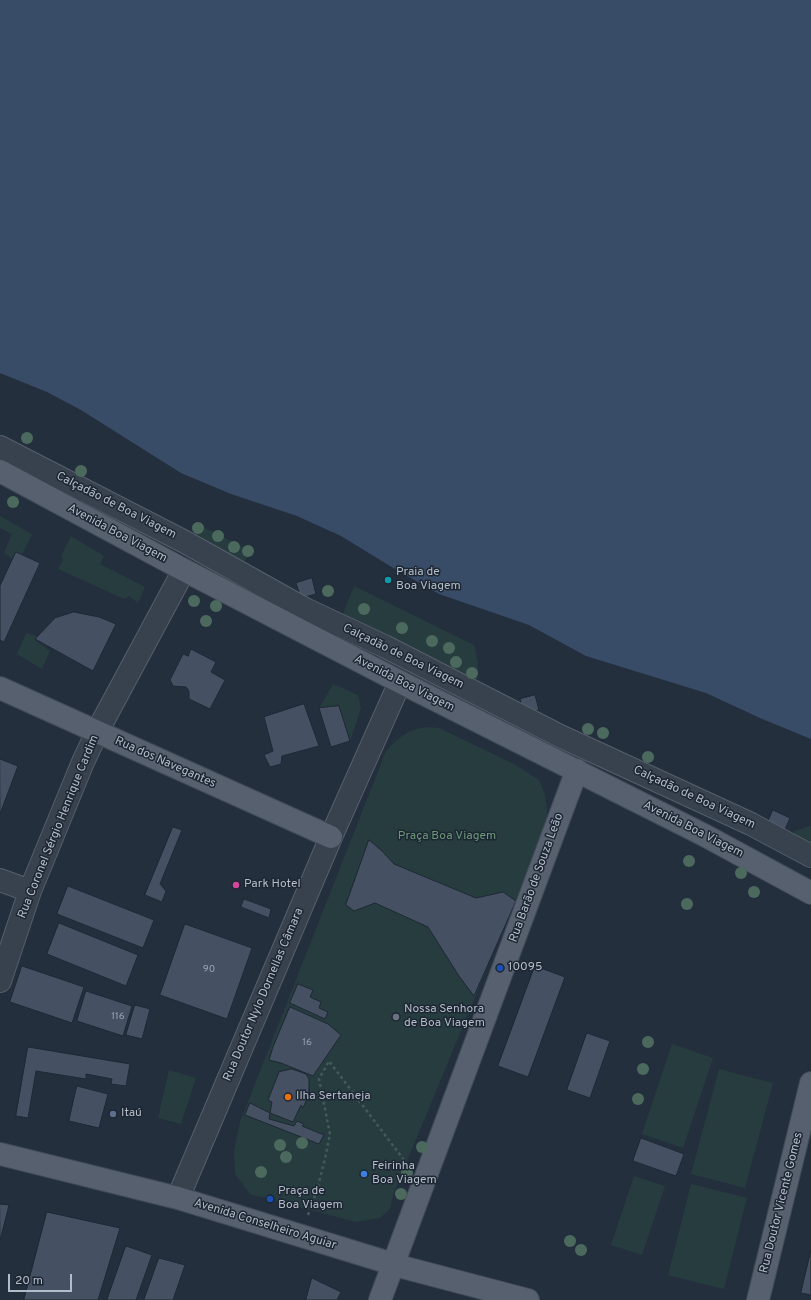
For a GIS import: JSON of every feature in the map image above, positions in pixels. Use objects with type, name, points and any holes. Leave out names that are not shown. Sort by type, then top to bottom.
[{"type":"main road","name":"Avenida Boa Viagem","points":[[0,470],[184,570],[400,682],[704,835],[811,892]]},
{"type":"main road","name":"Rua dos Navegantes","points":[[0,688],[331,837]]},
{"type":"main road","name":"Rua Barão de Souza Leão","points":[[380,1300],[577,770]]},
{"type":"main road","name":"Rua Doutor Vicente Gomes","points":[[758,1300],[810,1092]]},
{"type":"main road","name":"Avenida Conselheiro Aguiar","points":[[0,1154],[178,1198],[394,1264],[528,1300]]},
{"type":"street","name":"Calçadão de Boa Viagem","points":[[0,447],[185,542],[305,609],[384,646],[560,736],[751,824],[811,856]]},
{"type":"street","name":"Rua Coronel Sérgio Henrique Cardim","points":[[0,982],[30,891],[83,762],[97,732],[184,570]]},
{"type":"street","name":"Rua Doutor Nylo Dornellas Câmara","points":[[178,1198],[331,837],[400,682]]},
{"type":"street","points":[[0,880],[30,891]]},
{"type":"path","points":[[306,1220],[317,1190],[330,1134],[319,1079],[329,1061],[422,1185]]},
{"type":"green space","points":[[0,516],[32,534],[22,555],[16,552],[13,559],[4,553],[12,534],[0,528]]},
{"type":"green space","points":[[201,526],[252,551],[240,567],[192,540]]},
{"type":"green space","points":[[71,536],[104,556],[100,564],[145,587],[138,603],[129,596],[124,599],[58,569],[63,560],[61,556]]},
{"type":"green space","points":[[354,586],[474,645],[478,662],[477,685],[342,616]]},
{"type":"green space","points":[[26,633],[37,636],[35,640],[50,651],[42,669],[17,654]]},
{"type":"green space","points":[[333,684],[358,695],[361,708],[350,741],[339,707],[321,713],[319,708]]},
{"type":"green space","name":"Praça Boa Viagem","points":[[427,727],[439,728],[516,765],[539,780],[545,794],[547,813],[546,826],[393,1195],[390,1209],[380,1218],[356,1222],[250,1194],[235,1174],[234,1150],[240,1122],[386,751],[408,732]]},
{"type":"green space","points":[[811,826],[811,853],[793,844],[794,831]]},
{"type":"green space","points":[[672,1044],[713,1058],[683,1148],[642,1134]]},
{"type":"green space","points":[[719,1069],[773,1083],[745,1188],[691,1174]]},
{"type":"green space","points":[[169,1070],[196,1078],[181,1124],[158,1118]]},
{"type":"green space","points":[[634,1176],[665,1186],[642,1255],[611,1245]]},
{"type":"green space","points":[[691,1184],[747,1198],[724,1289],[668,1275]]},
{"type":"water","points":[[0,0],[811,0],[811,739],[760,718],[706,693],[586,656],[529,625],[439,594],[341,536],[297,516],[231,494],[181,473],[81,410],[47,392],[0,373]]},
{"type":"building","points":[[16,552],[40,563],[4,642],[0,640],[0,586]]},
{"type":"building","points":[[312,578],[316,594],[301,598],[296,583]]},
{"type":"building","points":[[74,612],[99,617],[116,624],[93,671],[35,639],[55,618]]},
{"type":"building","points":[[191,649],[216,662],[211,672],[225,680],[210,709],[189,699],[189,691],[186,687],[173,686],[170,680],[183,654],[188,656]]},
{"type":"building","points":[[535,695],[539,710],[524,714],[520,699]]},
{"type":"building","points":[[304,704],[319,746],[282,756],[281,764],[270,767],[264,755],[273,751],[264,717]]},
{"type":"building","points":[[339,706],[350,741],[331,747],[319,708]]},
{"type":"building","points":[[0,759],[18,766],[0,814]]},
{"type":"building","points":[[773,810],[790,818],[784,832],[767,824]]},
{"type":"building","points":[[173,827],[182,830],[160,884],[166,891],[162,902],[145,895]]},
{"type":"building","points":[[369,840],[394,864],[476,898],[503,892],[516,901],[474,996],[459,976],[428,927],[375,903],[354,911],[346,905]]},
{"type":"building","points":[[68,886],[154,920],[143,948],[57,914]]},
{"type":"building","points":[[244,899],[271,909],[269,918],[241,907]]},
{"type":"building","points":[[59,923],[138,955],[126,986],[47,954]]},
{"type":"building","points":[[185,924],[252,948],[227,1019],[160,995]]},
{"type":"building","points":[[22,966],[84,987],[72,1023],[10,1002]]},
{"type":"building","points":[[535,966],[565,977],[528,1077],[498,1066]]},
{"type":"building","points":[[298,984],[313,990],[310,997],[321,1002],[319,1008],[328,1012],[325,1019],[290,1003]]},
{"type":"building","points":[[86,991],[132,1006],[123,1036],[77,1021]]},
{"type":"building","points":[[135,1005],[150,1009],[142,1039],[126,1035]]},
{"type":"building","points":[[290,1007],[328,1024],[341,1035],[313,1076],[281,1063],[269,1060]]},
{"type":"building","points":[[587,1033],[610,1041],[590,1098],[567,1090]]},
{"type":"building","points":[[28,1047],[130,1064],[126,1086],[111,1084],[112,1079],[86,1074],[86,1079],[36,1071],[28,1118],[16,1116]]},
{"type":"building","name":"Ilha Sertaneja","points":[[292,1069],[306,1074],[309,1079],[309,1094],[303,1108],[301,1105],[293,1122],[270,1113],[272,1102],[268,1100],[279,1072]]},
{"type":"building","points":[[77,1086],[108,1094],[99,1128],[69,1121]]},
{"type":"building","points":[[250,1103],[270,1113],[269,1119],[294,1126],[297,1121],[304,1124],[302,1126],[324,1135],[319,1144],[245,1115]]},
{"type":"building","points":[[641,1138],[684,1154],[676,1176],[633,1161]]},
{"type":"building","points":[[0,1204],[9,1205],[0,1241]]},
{"type":"building","points":[[47,1212],[120,1228],[98,1300],[24,1300]]},
{"type":"building","points":[[126,1246],[152,1255],[136,1300],[107,1300]]},
{"type":"building","points":[[811,1250],[811,1295],[801,1293]]},
{"type":"building","points":[[159,1258],[185,1265],[173,1300],[144,1300]]},
{"type":"building","points":[[312,1278],[341,1292],[337,1300],[306,1300]]},
{"type":"place","name":"Praia de Boa Viagem","points":[[388,580]]},
{"type":"place","name":"Park Hotel","points":[[236,885]]},
{"type":"place","name":"10095","points":[[500,968]]},
{"type":"place","name":"Nossa Senhora de Boa Viagem","points":[[396,1017]]},
{"type":"place","name":"Ilha Sertaneja","points":[[288,1097]]},
{"type":"place","name":"Itaú","points":[[113,1114]]},
{"type":"place","name":"Feirinha Boa Viagem","points":[[364,1174]]},
{"type":"place","name":"Praça de Boa Viagem","points":[[270,1199]]}]
